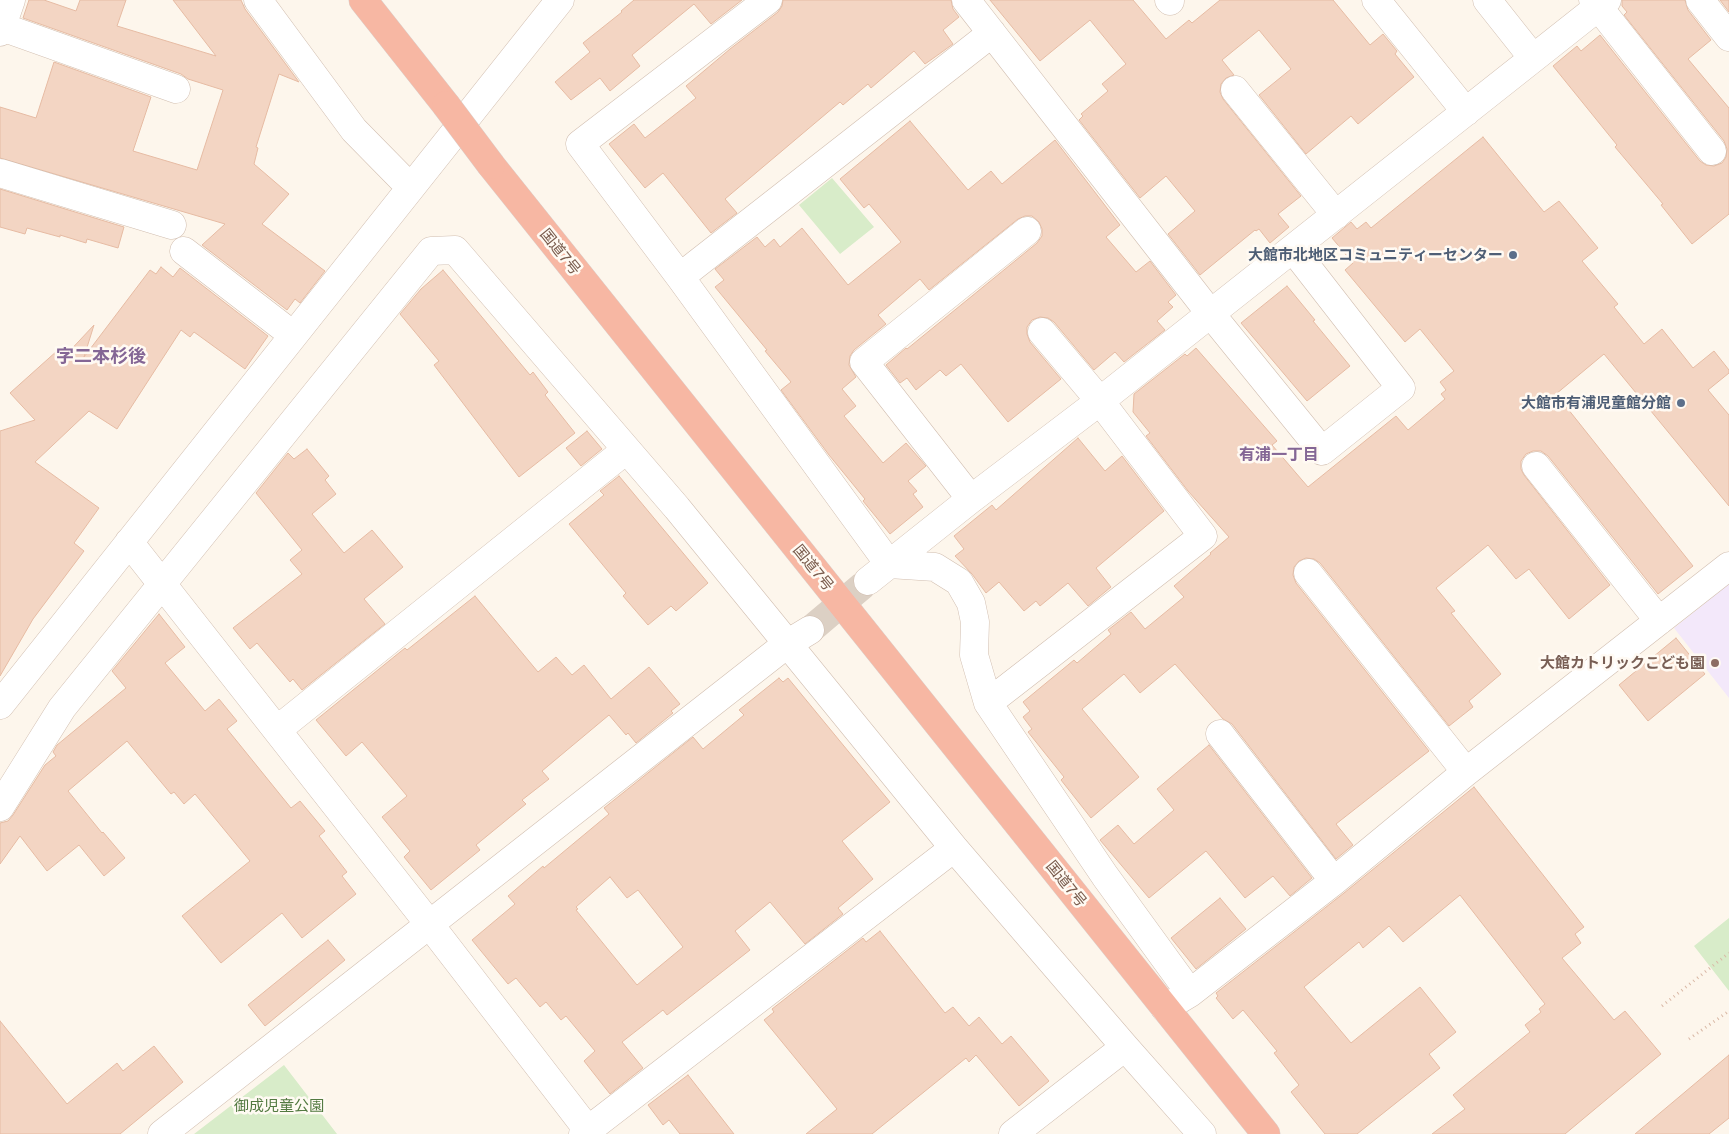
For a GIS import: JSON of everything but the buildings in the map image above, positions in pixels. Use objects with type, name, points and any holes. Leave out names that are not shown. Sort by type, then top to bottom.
[{"type":"highway","name":"国道7号","points":[[362,0],[446,105],[491,165],[1266,1134]]},
{"type":"street","points":[[11,0],[1,29],[176,89]]},
{"type":"street","points":[[258,0],[354,130],[410,187]]},
{"type":"street","points":[[0,706],[560,0]]},
{"type":"street","points":[[768,0],[580,144],[680,277],[878,572]]},
{"type":"street","points":[[966,0],[1210,313],[1322,451],[1401,388],[1293,249]]},
{"type":"street","points":[[1376,0],[1466,112]]},
{"type":"street","points":[[1487,0],[1534,58]]},
{"type":"street","points":[[1700,0],[1729,37]]},
{"type":"street","points":[[878,572],[1293,249],[1534,58],[1600,2],[1712,151]]},
{"type":"street","points":[[680,277],[992,33]]},
{"type":"street","points":[[1235,90],[1336,215]]},
{"type":"street","points":[[0,173],[172,225]]},
{"type":"street","points":[[971,499],[864,362],[1028,231]]},
{"type":"street","points":[[0,807],[62,708],[431,251],[455,250],[677,508],[954,848],[1202,1134]]},
{"type":"street","points":[[184,251],[293,335]]},
{"type":"street","points":[[988,703],[1203,536],[1100,401],[1042,332]]},
{"type":"street","points":[[277,730],[626,450]]},
{"type":"street","points":[[1536,466],[1659,621]]},
{"type":"street","points":[[130,542],[430,925],[587,1133],[954,848]]},
{"type":"street","points":[[1165,1008],[1190,993],[1334,881],[1466,772],[1729,566]]},
{"type":"street","points":[[878,572],[935,567],[960,582],[971,603],[975,622],[974,655],[988,703],[1105,876],[1190,993]]},
{"type":"street","points":[[1308,573],[1466,772]]},
{"type":"street","points":[[162,1134],[787,644],[810,630]]},
{"type":"street","points":[[1220,734],[1334,881]]},
{"type":"street","points":[[1013,1134],[1125,1047]]},
{"type":"path","points":[[1662,1006],[1729,952]]},
{"type":"path","points":[[1689,1039],[1729,1012]]},
{"type":"shaded area","name":"大館カトリックこども園","points":[[1729,584],[1729,698],[1674,628]]},
{"type":"green space","points":[[832,178],[874,227],[840,254],[799,205]]},
{"type":"green space","points":[[1729,918],[1729,991],[1694,946]]},
{"type":"green space","name":"御成児童公園","points":[[284,1065],[337,1134],[194,1134]]},
{"type":"tunnel","points":[[810,630],[868,581]]},
{"type":"place","name":"大館市北地区コミュニティーセンター","points":[[1513,255]]},
{"type":"place","name":"大館市有浦児童館分館","points":[[1681,403]]},
{"type":"place","name":"大館カトリックこども園","points":[[1715,663]]},
{"type":"district","name":"字二本杉後","points":[[101,356]]},
{"type":"district","name":"有浦一丁目","points":[[1279,455]]}]
